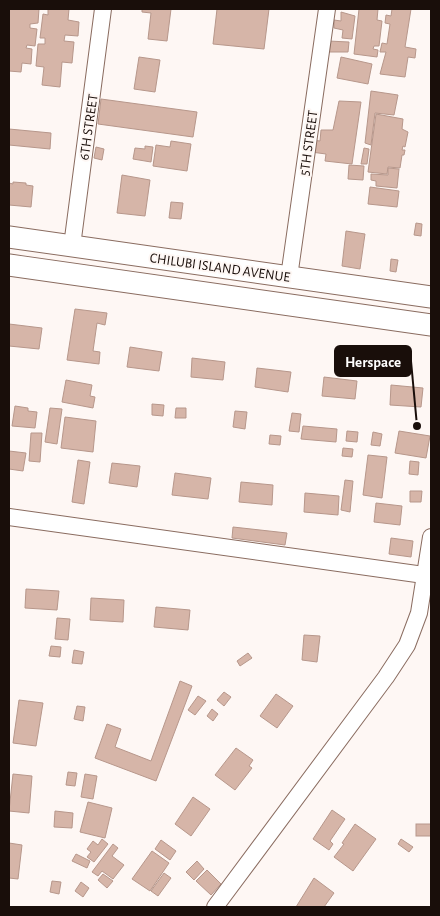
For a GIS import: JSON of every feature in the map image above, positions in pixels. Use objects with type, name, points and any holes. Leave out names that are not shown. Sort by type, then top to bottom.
[{"type":"street","name":"6TH STREET","points":[[72,246],[104,9]]},
{"type":"street","name":"5TH STREET","points":[[289,277],[327,9]]},
{"type":"street","name":"CHILUBI ISLAND AVENUE","points":[[9,237],[431,297]]},
{"type":"street","name":"CHILUBI ISLAND AVENUE","points":[[9,266],[431,325]]},
{"type":"street","points":[[9,517],[428,575]]},
{"type":"street","points":[[215,907],[386,677],[406,645],[419,613],[428,575],[431,537]]},
{"type":"building","points":[[9,9],[39,9],[38,23],[30,24],[30,28],[37,29],[35,46],[27,45],[26,48],[32,49],[31,64],[22,63],[21,72],[9,71]]},
{"type":"building","points":[[48,9],[69,9],[68,20],[79,22],[78,36],[65,35],[64,41],[74,42],[72,63],[62,62],[60,87],[42,85],[44,67],[36,66],[38,44],[45,44],[45,38],[40,38],[43,14],[48,15]]},
{"type":"building","points":[[142,9],[171,9],[167,41],[148,39],[151,13],[142,12]]},
{"type":"building","points":[[217,9],[269,9],[264,49],[213,44]]},
{"type":"building","points":[[359,9],[378,9],[377,20],[382,21],[379,46],[374,46],[373,49],[378,50],[377,57],[354,54]]},
{"type":"building","points":[[392,9],[411,9],[405,47],[416,49],[415,58],[408,57],[405,77],[380,74],[386,52],[380,52],[382,43],[387,44],[390,24],[385,23],[386,15],[391,16]]},
{"type":"building","points":[[341,12],[355,16],[352,39],[342,38],[343,30],[334,28],[334,20],[341,21]]},
{"type":"building","points":[[328,41],[349,42],[348,52],[327,52]]},
{"type":"building","points":[[139,57],[160,60],[155,92],[134,89]]},
{"type":"building","points":[[341,57],[372,64],[368,84],[337,78]]},
{"type":"building","points":[[371,91],[398,95],[394,115],[375,113],[371,145],[365,143]]},
{"type":"building","points":[[101,99],[197,112],[193,137],[98,124]]},
{"type":"building","points":[[339,101],[361,102],[352,164],[325,161],[326,154],[311,152],[312,140],[320,141],[321,130],[333,130]]},
{"type":"building","points":[[376,114],[403,119],[402,129],[408,132],[405,147],[403,146],[402,150],[405,150],[404,155],[402,155],[400,168],[388,167],[387,174],[368,172]]},
{"type":"building","points":[[9,129],[51,133],[50,149],[9,145]]},
{"type":"building","points":[[171,141],[191,144],[187,171],[153,166],[156,145],[170,147]]},
{"type":"building","points":[[145,146],[153,147],[151,162],[133,159],[135,148],[145,149]]},
{"type":"building","points":[[96,147],[104,149],[102,160],[94,158]]},
{"type":"building","points":[[364,148],[369,149],[367,164],[361,164]]},
{"type":"building","points":[[349,165],[364,166],[363,180],[348,179]]},
{"type":"building","points":[[388,168],[399,169],[397,188],[376,186],[376,181],[371,180],[371,174],[388,175]]},
{"type":"building","points":[[122,175],[150,180],[145,216],[117,213]]},
{"type":"building","points":[[13,182],[26,183],[26,185],[33,186],[31,207],[9,205],[9,183],[13,184]]},
{"type":"building","points":[[370,187],[399,191],[397,207],[368,204]]},
{"type":"building","points":[[171,202],[183,203],[181,219],[169,218]]},
{"type":"building","points":[[416,223],[422,224],[421,236],[414,235]]},
{"type":"building","points":[[346,231],[365,234],[360,269],[342,266]]},
{"type":"building","points":[[391,259],[398,260],[396,272],[390,271]]},
{"type":"building","points":[[75,309],[107,313],[105,325],[97,323],[93,351],[100,352],[99,364],[67,360]]},
{"type":"building","points":[[9,324],[42,328],[39,349],[9,346]]},
{"type":"building","points":[[130,347],[162,352],[159,371],[127,367]]},
{"type":"building","points":[[192,358],[225,362],[223,380],[191,377]]},
{"type":"building","points":[[257,368],[291,372],[288,392],[255,387]]},
{"type":"building","points":[[324,377],[357,381],[355,399],[322,396]]},
{"type":"building","points":[[66,380],[92,385],[90,396],[95,397],[93,408],[62,402]]},
{"type":"building","points":[[391,385],[423,388],[421,407],[390,405]]},
{"type":"building","points":[[152,404],[164,405],[163,416],[152,415]]},
{"type":"building","points":[[15,406],[37,412],[35,428],[12,426]]},
{"type":"building","points":[[50,408],[62,409],[57,444],[45,442]]},
{"type":"building","points":[[176,408],[186,408],[186,418],[175,418]]},
{"type":"building","points":[[235,411],[247,412],[245,429],[233,427]]},
{"type":"building","points":[[292,413],[301,414],[299,432],[289,431]]},
{"type":"building","points":[[65,417],[96,421],[93,452],[61,448]]},
{"type":"building","points":[[303,426],[337,429],[336,442],[301,439]]},
{"type":"building","points":[[347,431],[358,432],[357,442],[346,441]]},
{"type":"building","points":[[399,431],[430,436],[426,458],[395,453]]},
{"type":"building","points":[[373,432],[382,434],[380,446],[371,445]]},
{"type":"building","points":[[31,433],[42,433],[40,462],[29,461]]},
{"type":"building","points":[[270,435],[281,436],[280,445],[269,444]]},
{"type":"building","points":[[343,448],[353,449],[352,457],[342,456]]},
{"type":"building","points":[[9,451],[26,453],[23,471],[9,469]]},
{"type":"building","points":[[368,455],[387,457],[382,498],[363,495]]},
{"type":"building","points":[[78,460],[90,462],[84,504],[72,502]]},
{"type":"building","points":[[410,461],[419,462],[418,475],[409,474]]},
{"type":"building","points":[[112,463],[140,466],[137,487],[109,483]]},
{"type":"building","points":[[175,473],[211,478],[208,499],[172,495]]},
{"type":"building","points":[[345,480],[353,481],[350,512],[341,510]]},
{"type":"building","points":[[241,482],[273,485],[272,505],[239,502]]},
{"type":"building","points":[[410,491],[422,491],[421,502],[410,502]]},
{"type":"building","points":[[305,493],[339,496],[338,515],[304,512]]},
{"type":"building","points":[[376,503],[402,506],[400,525],[374,522]]},
{"type":"building","points":[[233,527],[287,533],[285,545],[232,538]]},
{"type":"building","points":[[391,538],[413,541],[411,557],[389,554]]},
{"type":"building","points":[[26,589],[59,591],[57,610],[25,608]]},
{"type":"building","points":[[91,598],[124,600],[123,622],[90,620]]},
{"type":"building","points":[[156,607],[190,610],[188,630],[154,627]]},
{"type":"building","points":[[57,618],[70,619],[68,640],[55,639]]},
{"type":"building","points":[[304,635],[320,636],[317,662],[302,660]]},
{"type":"building","points":[[51,646],[61,647],[60,657],[49,656]]},
{"type":"building","points":[[74,650],[84,652],[82,664],[72,663]]},
{"type":"building","points":[[248,653],[252,658],[240,666],[237,661]]},
{"type":"building","points":[[180,681],[192,686],[156,781],[95,758],[107,724],[121,729],[115,747],[151,761]]},
{"type":"building","points":[[224,692],[231,697],[224,706],[217,700]]},
{"type":"building","points":[[276,694],[293,706],[277,728],[260,716]]},
{"type":"building","points":[[198,696],[206,701],[195,715],[188,710]]},
{"type":"building","points":[[19,700],[43,703],[36,746],[13,743]]},
{"type":"building","points":[[77,706],[85,707],[83,721],[74,719]]},
{"type":"building","points":[[212,709],[218,714],[213,721],[207,716]]},
{"type":"building","points":[[236,748],[253,760],[249,766],[252,768],[235,790],[215,775]]},
{"type":"building","points":[[68,772],[77,773],[75,786],[66,785]]},
{"type":"building","points":[[13,774],[32,776],[29,813],[9,811]]},
{"type":"building","points":[[85,774],[97,776],[93,799],[81,797]]},
{"type":"building","points":[[193,797],[210,809],[191,836],[175,824]]},
{"type":"building","points":[[88,802],[112,808],[105,838],[80,832]]},
{"type":"building","points":[[332,810],[345,819],[330,841],[333,844],[329,850],[313,839]]},
{"type":"building","points":[[55,811],[73,813],[72,828],[54,827]]},
{"type":"building","points":[[355,824],[376,839],[353,871],[334,857]]},
{"type":"building","points":[[416,824],[431,824],[431,836],[416,836]]},
{"type":"building","points":[[102,839],[108,844],[94,862],[87,857],[91,852],[87,849],[93,841],[98,845]]},
{"type":"building","points":[[401,839],[413,847],[409,852],[398,844]]},
{"type":"building","points":[[161,840],[176,851],[170,860],[155,849]]},
{"type":"building","points":[[9,843],[22,845],[18,879],[9,878]]},
{"type":"building","points":[[113,844],[118,848],[112,856],[124,865],[113,879],[102,871],[98,876],[92,872]]},
{"type":"building","points":[[152,851],[169,863],[150,891],[132,879]]},
{"type":"building","points":[[76,854],[90,861],[87,868],[72,861]]},
{"type":"building","points":[[197,861],[204,869],[194,880],[186,872]]},
{"type":"building","points":[[207,870],[221,884],[211,895],[196,881]]},
{"type":"building","points":[[164,873],[171,878],[158,896],[151,891]]},
{"type":"building","points":[[103,874],[113,881],[107,888],[98,880]]},
{"type":"building","points":[[314,878],[334,893],[324,907],[296,907]]},
{"type":"building","points":[[52,881],[61,882],[59,894],[50,892]]},
{"type":"building","points":[[81,882],[89,888],[83,897],[75,891]]},
{"type":"place","name":"Herspace","points":[[417,426]]}]
